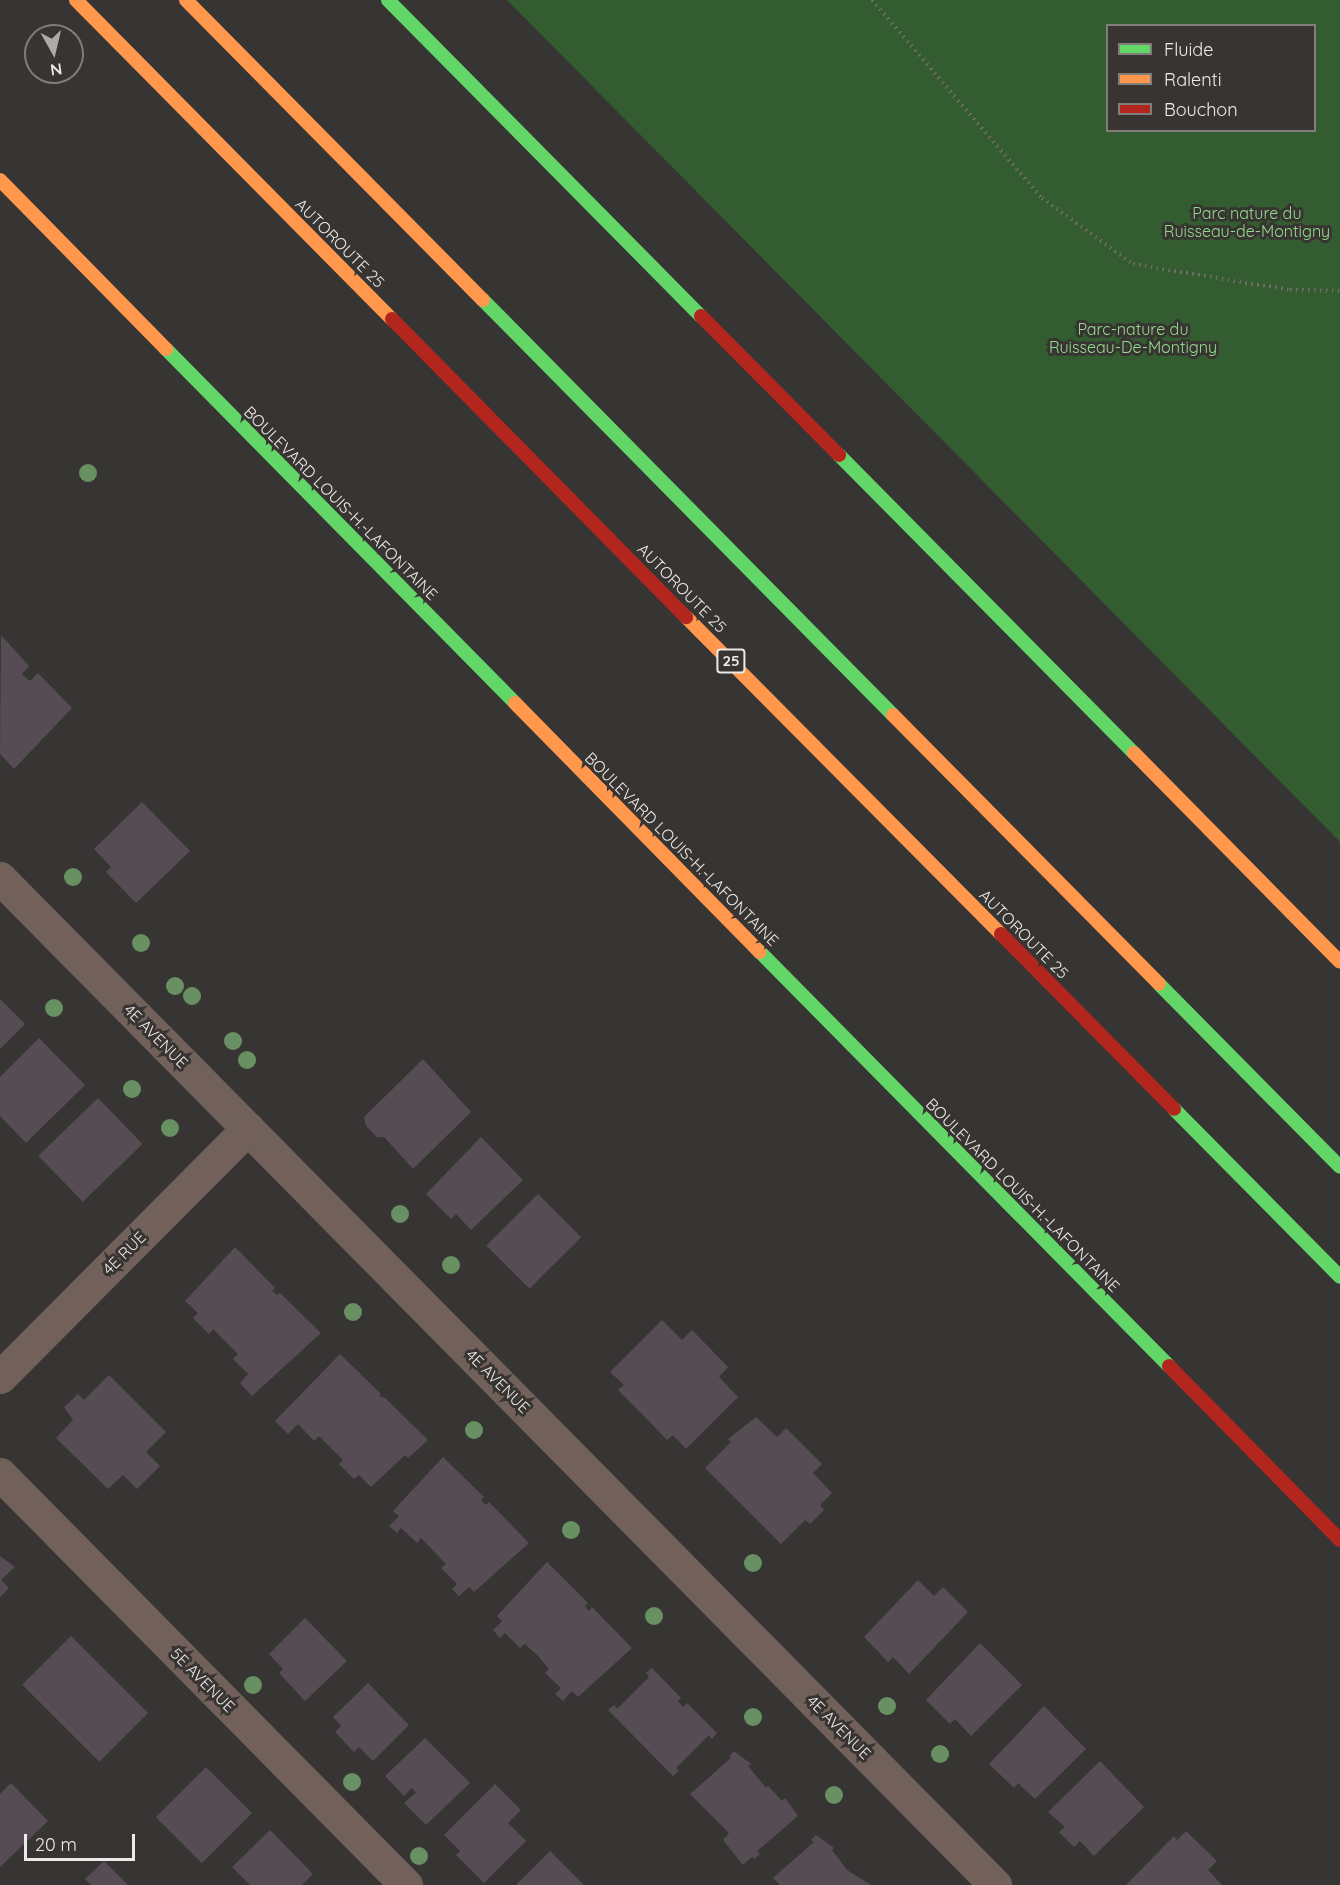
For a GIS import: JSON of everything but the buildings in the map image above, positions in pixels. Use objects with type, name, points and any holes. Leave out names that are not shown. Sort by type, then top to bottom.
[{"type":"main road","name":"AUTOROUTE 25","points":[[76,0],[1340,1277]]},
{"type":"main road","points":[[186,0],[1340,1167]]},
{"type":"main road","points":[[388,0],[1340,962]]},
{"type":"main road","name":"BOULEVARD LOUIS-H.-LAFONTAINE","points":[[0,180],[1340,1540]]},
{"type":"street","name":"4E AVENUE","points":[[0,878],[995,1885]]},
{"type":"street","name":"4E RUE","points":[[0,1377],[248,1128]]},
{"type":"street","name":"5E AVENUE","points":[[0,1474],[406,1885]]},
{"type":"path","points":[[872,0],[1042,198],[1133,264],[1290,290],[1340,291]]},
{"type":"green space","name":"Parc-nature du Ruisseau-De-Montigny","points":[[507,0],[1340,0],[1340,842]]},
{"type":"traffic: fast","points":[[388,0],[701,316]]},
{"type":"traffic: fast","points":[[483,300],[893,715]]},
{"type":"traffic: fast","points":[[166,349],[515,703]]},
{"type":"traffic: fast","points":[[839,455],[1134,753]]},
{"type":"traffic: fast","points":[[760,952],[1169,1366]]},
{"type":"traffic: fast","points":[[1159,984],[1340,1167]]},
{"type":"traffic: fast","points":[[1174,1109],[1340,1277]]},
{"type":"traffic: slow","points":[[76,0],[392,319]]},
{"type":"traffic: slow","points":[[186,0],[483,300]]},
{"type":"traffic: slow","points":[[0,180],[166,349]]},
{"type":"traffic: slow","points":[[686,617],[1001,934]]},
{"type":"traffic: slow","points":[[515,703],[760,952]]},
{"type":"traffic: slow","points":[[893,715],[1159,984]]},
{"type":"traffic: slow","points":[[1134,753],[1340,962]]},
{"type":"traffic: jam","points":[[701,316],[839,455]]},
{"type":"traffic: jam","points":[[392,319],[686,617]]},
{"type":"traffic: jam","points":[[1001,934],[1174,1109]]},
{"type":"traffic: jam","points":[[1169,1366],[1340,1540]]},
{"type":"park label","name":"Parc nature du Ruisseau-de-Montigny","points":[[1247,222]]}]
